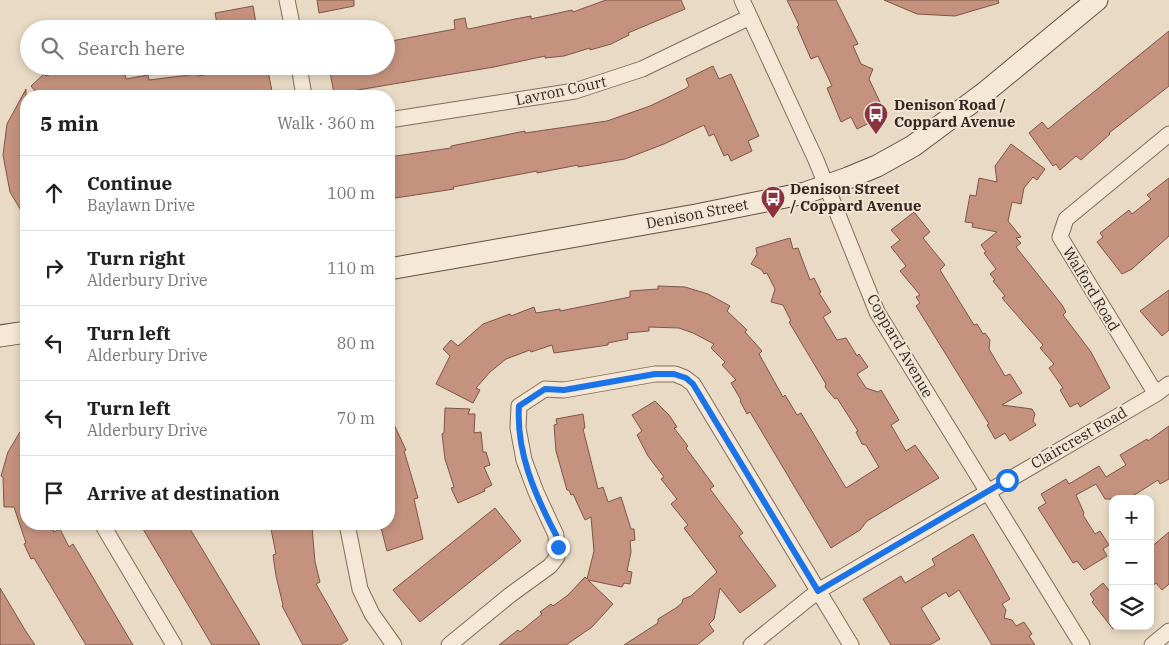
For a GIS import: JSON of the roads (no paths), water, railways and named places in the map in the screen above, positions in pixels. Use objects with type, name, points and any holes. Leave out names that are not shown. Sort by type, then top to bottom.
[{"type":"street","points":[[287,0],[291,20]]},
{"type":"street","name":"Coppard Avenue","points":[[742,0],[816,160],[877,312],[1082,645]]},
{"type":"street","name":"Denison Street","points":[[395,268],[696,216],[805,193],[825,186],[877,166],[913,146],[983,94],[1097,0]]},
{"type":"street","name":"Lavron Court","points":[[395,119],[575,91],[642,69],[750,17]]},
{"type":"street","points":[[300,75],[303,90]]},
{"type":"street","name":"Walford Road","points":[[1156,394],[1060,238],[1066,219],[1169,134]]},
{"type":"street","points":[[0,336],[20,333]]},
{"type":"street","points":[[449,645],[510,595],[550,566],[557,557],[556,535],[527,468],[518,428],[519,406],[545,389],[564,390],[655,374],[674,374],[686,378],[693,384],[851,645]]},
{"type":"street","name":"Claircrest Road","points":[[751,645],[818,591],[1156,394],[1169,384]]},
{"type":"street","points":[[106,530],[174,645]]},
{"type":"street","points":[[348,530],[360,589],[372,614],[394,645]]},
{"type":"street","points":[[1152,645],[1169,631]]},
{"type":"place","name":"Denison Road / Coppard Avenue","points":[[876,135]]},
{"type":"place","name":"Denison Street / Coppard Avenue","points":[[773,219]]}]
